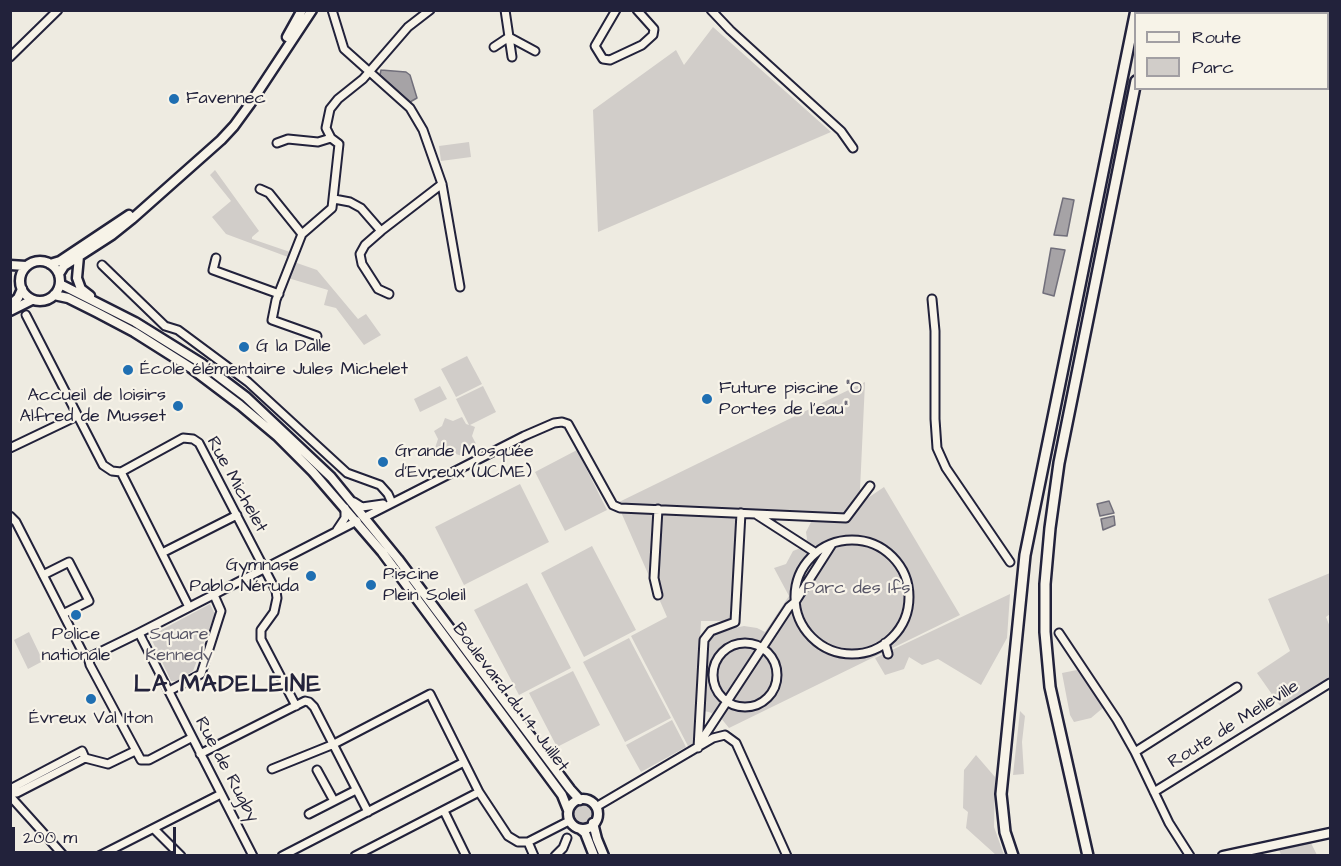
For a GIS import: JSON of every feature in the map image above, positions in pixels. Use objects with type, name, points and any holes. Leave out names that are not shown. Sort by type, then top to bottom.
[{"type":"highway","points":[[1013,855],[1005,832],[1001,794],[1025,555],[1134,20]]},
{"type":"highway","points":[[1088,855],[1050,687],[1045,632],[1046,584],[1050,528],[1059,463],[1134,90]]},
{"type":"main road","points":[[50,264],[60,261],[139,208],[222,135],[234,120],[302,10]]},
{"type":"main road","points":[[59,274],[64,266],[119,230],[228,133],[250,104],[312,10]]},
{"type":"main road","points":[[79,256],[76,270],[78,284],[99,304]]},
{"type":"main road","points":[[10,265],[26,267],[40,261],[50,264],[59,274],[60,284],[54,295],[45,300],[32,300],[10,311]]},
{"type":"main road","points":[[10,305],[18,298],[26,267]]},
{"type":"main road","points":[[10,273],[32,300]]},
{"type":"main road","name":"Boulevard du 14 Juillet","points":[[60,284],[135,322],[201,363],[246,397],[316,462],[562,795],[568,810],[569,821]]},
{"type":"main road","name":"Boulevard du 14 Juillet","points":[[54,295],[68,298],[134,332],[219,388],[277,436],[349,504]]},
{"type":"main road","name":"Boulevard du 14 Juillet","points":[[361,522],[570,789],[580,800],[590,801],[596,807]]},
{"type":"main road","points":[[568,810],[580,800]]},
{"type":"main road","points":[[580,829],[593,823],[598,813],[596,807]]},
{"type":"main road","points":[[569,821],[585,833],[594,855]]},
{"type":"main road","points":[[593,823],[604,855]]},
{"type":"main road","points":[[1223,855],[1330,833]]},
{"type":"main road","points":[[1242,855],[1286,842]]},
{"type":"street","points":[[10,57],[58,10]]},
{"type":"street","points":[[332,10],[344,49],[417,116],[433,152],[442,184],[460,287]]},
{"type":"street","points":[[337,10],[338,32]]},
{"type":"street","points":[[317,336],[272,320],[279,294],[302,234],[332,208],[339,144],[331,138],[326,129],[330,109],[333,103],[369,71],[408,27],[430,10]]},
{"type":"street","points":[[506,10],[512,57]]},
{"type":"street","points":[[616,10],[595,46],[603,59],[610,60],[642,45],[653,35],[654,29],[637,10]]},
{"type":"street","points":[[711,10],[840,131],[854,148]]},
{"type":"street","points":[[494,47],[509,37]]},
{"type":"street","points":[[509,37],[535,51]]},
{"type":"street","points":[[277,143],[288,139],[318,142],[331,138]]},
{"type":"street","points":[[389,294],[378,289],[362,264],[360,254],[365,245],[381,231],[442,184]]},
{"type":"street","points":[[260,189],[269,193],[302,234]]},
{"type":"street","points":[[334,199],[350,202],[361,208],[381,231]]},
{"type":"street","points":[[216,258],[213,270],[279,294]]},
{"type":"street","points":[[102,265],[165,326],[178,330],[248,382],[347,473],[380,485],[388,494],[390,504]]},
{"type":"street","points":[[932,299],[935,331],[934,419],[937,448],[946,468],[1010,562]]},
{"type":"street","points":[[26,315],[103,465],[112,471],[121,472],[189,607]]},
{"type":"street","points":[[10,448],[77,416]]},
{"type":"street","points":[[88,657],[214,595],[339,527],[361,522],[390,504],[554,423],[568,424],[613,505],[620,508],[846,518],[870,486]]},
{"type":"street","name":"Rue Michelet","points":[[121,472],[183,438],[199,442],[276,591],[274,612],[261,630],[261,639],[296,706]]},
{"type":"street","points":[[339,527],[345,518],[349,504],[362,507],[390,504]]},
{"type":"street","points":[[658,509],[654,578],[658,596]]},
{"type":"street","points":[[698,747],[703,645],[707,635],[716,628],[735,622],[741,513]]},
{"type":"street","points":[[754,513],[816,553]]},
{"type":"street","points":[[162,553],[237,515]]},
{"type":"street","points":[[10,516],[16,522],[82,653],[88,657],[90,666],[141,760],[149,760],[191,738]]},
{"type":"street","points":[[856,540],[872,544],[886,552],[902,570],[907,585],[907,610],[901,625],[885,643],[858,654],[848,654],[819,644],[805,630],[800,622],[795,602],[796,584],[804,567],[816,553],[832,544],[856,540]]},
{"type":"street","points":[[698,747],[832,544]]},
{"type":"street","points":[[44,575],[69,562],[89,601],[63,614]]},
{"type":"street","points":[[168,691],[201,674],[221,612],[214,595]]},
{"type":"street","points":[[716,628],[717,618]]},
{"type":"street","name":"Rue de Rugby","points":[[139,633],[191,738],[254,855]]},
{"type":"street","points":[[1059,633],[1117,720],[1169,823],[1190,855]]},
{"type":"street","points":[[742,643],[762,648],[773,661],[776,669],[777,677],[771,693],[766,699],[751,706],[734,706],[717,692],[712,678],[718,657],[728,647],[742,643]]},
{"type":"street","points":[[885,643],[888,654]]},
{"type":"street","name":"Route de Melleville","points":[[1154,792],[1330,683]]},
{"type":"street","points":[[1135,752],[1237,687]]},
{"type":"street","points":[[272,769],[334,744],[430,694],[479,792],[508,836],[518,842],[528,842],[569,821]]},
{"type":"street","points":[[200,754],[305,701],[312,704],[368,812]]},
{"type":"street","points":[[596,807],[713,738],[725,735],[736,743],[787,855]]},
{"type":"street","points":[[10,793],[17,793],[85,758],[108,764],[135,751]]},
{"type":"street","points":[[282,855],[464,762]]},
{"type":"street","points":[[317,770],[333,801]]},
{"type":"street","points":[[309,814],[356,790]]},
{"type":"street","points":[[355,855],[479,792]]},
{"type":"street","points":[[10,793],[64,855]]},
{"type":"street","points":[[99,855],[221,794]]},
{"type":"street","points":[[444,811],[466,855]]},
{"type":"street","points":[[154,829],[181,855]]},
{"type":"street","points":[[555,855],[563,848],[567,838]]},
{"type":"street","points":[[528,842],[534,855]]},
{"type":"green space","points":[[713,27],[831,132],[598,232],[593,110],[676,50],[684,65]]},
{"type":"green space","points":[[469,142],[471,157],[441,161],[439,146]]},
{"type":"green space","points":[[215,170],[259,231],[252,239],[290,252],[288,257],[226,234],[212,217],[231,201],[210,175]]},
{"type":"green space","points":[[294,262],[317,270],[358,319],[366,314],[381,335],[364,345],[336,308],[324,305],[328,290],[288,278]]},
{"type":"green space","points":[[467,356],[482,384],[456,397],[441,369]]},
{"type":"green space","points":[[865,382],[860,490],[844,514],[738,509],[731,621],[701,621],[695,744],[689,748],[631,636],[667,617],[617,503]]},
{"type":"green space","points":[[440,386],[447,399],[420,412],[414,399]]},
{"type":"green space","points":[[483,386],[496,412],[470,425],[475,427],[472,436],[476,444],[468,448],[465,457],[456,454],[448,458],[444,450],[435,448],[438,439],[434,431],[442,426],[445,418],[453,421],[462,417],[469,425],[456,399]]},
{"type":"green space","points":[[577,450],[607,510],[565,531],[535,472]]},
{"type":"green space","points":[[520,484],[549,542],[464,585],[435,527]]},
{"type":"green space","name":"Parc des Ifs","points":[[884,487],[960,615],[729,728],[720,717],[703,711],[707,643],[711,633],[744,626],[765,632],[789,596],[774,568],[786,564],[793,551],[803,547],[807,539],[806,532],[812,520],[850,522],[862,502]]},
{"type":"green space","points":[[592,546],[636,630],[584,657],[541,573]]},
{"type":"green space","points":[[1330,573],[1330,614],[1326,617],[1330,627],[1330,680],[1283,710],[1257,673],[1290,651],[1268,599]]},
{"type":"green space","points":[[527,583],[571,668],[519,695],[474,610]]},
{"type":"green space","points":[[1010,594],[1007,638],[981,685],[938,659],[922,665],[909,657],[904,669],[885,675],[875,658]]},
{"type":"green space","name":"Square Kennedy","points":[[210,604],[215,614],[193,671],[176,681],[171,681],[150,636]]},
{"type":"green space","points":[[29,632],[43,661],[28,669],[14,640]]},
{"type":"green space","points":[[629,638],[671,718],[625,742],[583,662]]},
{"type":"green space","points":[[1077,670],[1104,707],[1091,718],[1074,722],[1070,715],[1062,673]]},
{"type":"green space","points":[[573,671],[600,725],[557,747],[529,693]]},
{"type":"green space","points":[[1020,711],[1025,716],[1022,742],[1024,774],[1013,775]]},
{"type":"green space","points":[[672,720],[686,747],[641,772],[626,745]]},
{"type":"green space","points":[[976,755],[995,777],[994,827],[1004,855],[996,855],[966,828],[968,812],[963,808],[964,770]]},
{"type":"green space","points":[[582,802],[590,805],[593,813],[590,821],[582,824],[574,821],[571,813],[574,805]]},
{"type":"green space","points":[[1311,843],[1317,855],[1281,855],[1279,849]]},
{"type":"shaded area","points":[[381,70],[406,72],[410,75],[417,98],[410,102],[380,75]]},
{"type":"shaded area","points":[[1063,198],[1074,200],[1067,236],[1054,235]]},
{"type":"shaded area","points":[[1051,248],[1065,250],[1054,296],[1043,293]]},
{"type":"shaded area","points":[[1109,501],[1114,513],[1100,516],[1097,504]]},
{"type":"shaded area","points":[[1114,516],[1115,525],[1103,530],[1101,519]]},
{"type":"place","name":"Favennec","points":[[174,99]]},
{"type":"place","name":"G la Dalle","points":[[244,347]]},
{"type":"place","name":"École élémentaire Jules Michelet","points":[[128,370]]},
{"type":"place","name":"Future piscine \"O Portes de l'eau\"","points":[[707,399]]},
{"type":"place","name":"Accueil de loisirs Alfred de Musset","points":[[178,406]]},
{"type":"place","name":"Grande Mosquée d'Evreux (UCME)","points":[[383,462]]},
{"type":"place","name":"Gymnase Pablo Néruda","points":[[311,576]]},
{"type":"place","name":"Piscine Plein Soleil","points":[[371,585]]},
{"type":"place","name":"Police nationale","points":[[76,615]]},
{"type":"place","name":"Évreux Val Iton","points":[[91,699]]},
{"type":"district","name":"LA MADELEINE","points":[[228,686]]}]
